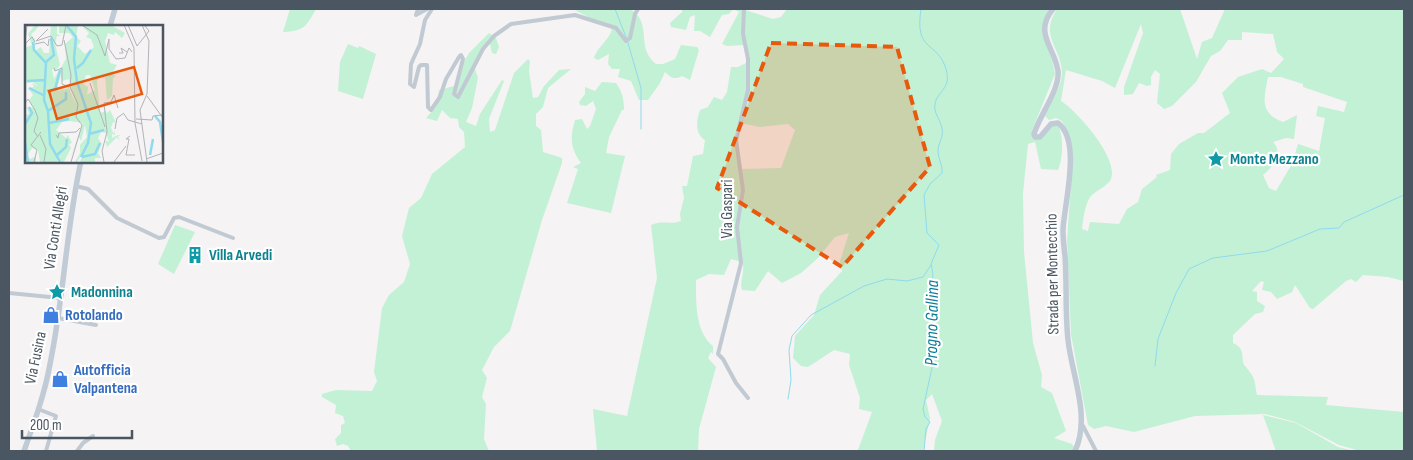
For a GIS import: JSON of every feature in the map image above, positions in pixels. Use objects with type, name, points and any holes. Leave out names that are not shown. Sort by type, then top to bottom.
[{"type":"street","points":[[110,25],[115,9]]},
{"type":"street","points":[[418,9],[416,15],[427,9]]},
{"type":"street","points":[[432,9],[425,20],[420,44],[410,64],[410,84],[414,87],[419,67],[421,65],[427,66],[428,107],[431,110],[440,97],[446,78],[459,57],[463,58],[454,87],[454,94],[458,97],[483,49],[494,36],[511,24],[575,15],[616,28],[626,41],[630,38],[633,18],[638,9]]},
{"type":"street","name":"Via Gaspari","points":[[744,9],[743,34],[748,59],[748,90],[736,140],[743,190],[737,227],[741,263],[718,354],[724,359],[736,383],[748,398]]},
{"type":"street","name":"Strada per Montecchio","points":[[1053,9],[1049,14],[1044,34],[1056,64],[1058,77],[1034,134],[1035,137],[1040,137],[1051,124],[1058,123],[1063,128],[1070,150],[1071,165],[1063,231],[1066,300],[1068,340],[1083,426],[1079,444],[1075,451]]},
{"type":"street","name":"Via Conti Allegri","points":[[60,298],[65,251],[81,162]]},
{"type":"street","points":[[76,186],[88,189],[117,218],[159,238],[164,236],[174,218],[179,217],[233,238]]},
{"type":"street","points":[[9,300],[9,293],[60,298]]},
{"type":"street","name":"Via Fusina","points":[[24,451],[50,366],[60,298]]},
{"type":"street","points":[[58,318],[96,325]]},
{"type":"street","points":[[38,409],[56,416],[46,451]]},
{"type":"street","points":[[1083,426],[1096,451]]},
{"type":"street","points":[[76,451],[93,436]]},
{"type":"highlighted area","points":[[771,43],[897,47],[930,167],[842,267],[717,188]]},
{"type":"green space","points":[[290,9],[316,9],[304,27],[296,31],[283,32]]},
{"type":"green space","points":[[573,9],[631,9],[638,15],[641,21],[646,49],[656,64],[663,64],[675,59],[681,45],[697,47],[699,50],[690,80],[682,76],[673,78],[665,72],[648,100],[639,100],[631,81],[618,77],[620,69],[612,69],[608,64],[609,54],[598,60],[594,58],[608,38],[612,25],[590,18]]},
{"type":"green space","points":[[682,9],[733,9],[729,14],[722,15],[710,37],[700,31],[694,31],[695,15],[690,17],[686,30],[671,27],[670,23],[682,12]]},
{"type":"green space","points":[[733,9],[742,9],[773,19],[781,17],[787,9],[1049,9],[1045,19],[1044,36],[1055,74],[1032,130],[1036,138],[1053,125],[1058,125],[1062,141],[1062,154],[1058,170],[1041,169],[1035,142],[1028,144],[1023,193],[1024,252],[1033,343],[1042,375],[1041,387],[1052,393],[1066,431],[1054,438],[1072,444],[1076,451],[934,451],[935,440],[942,421],[932,394],[926,400],[930,418],[923,451],[853,451],[858,450],[872,412],[859,409],[860,398],[849,365],[850,354],[834,350],[808,367],[801,366],[793,358],[795,336],[814,315],[820,295],[842,271],[840,261],[849,233],[835,237],[818,258],[801,273],[782,283],[768,271],[755,291],[742,290],[742,262],[731,259],[724,275],[709,274],[696,280],[700,325],[707,340],[713,346],[713,354],[711,352],[708,358],[716,367],[699,429],[698,451],[597,451],[593,409],[627,416],[657,278],[651,225],[681,221],[680,214],[684,198],[682,186],[687,186],[693,156],[703,154],[705,140],[699,134],[697,127],[700,110],[708,107],[714,97],[722,100],[727,92],[731,67],[738,67],[748,62],[744,45],[727,46],[722,44],[739,12]],"holes":[[[740,123],[760,127],[788,124],[795,130],[781,168],[739,169],[736,134]]]},
{"type":"green space","points":[[1057,9],[1180,9],[1197,59],[1202,42],[1212,38],[1225,9],[1404,9],[1404,281],[1388,277],[1363,275],[1356,282],[1351,279],[1346,281],[1313,309],[1310,308],[1295,285],[1292,292],[1277,299],[1271,292],[1262,290],[1264,282],[1261,281],[1252,291],[1257,292],[1257,301],[1265,306],[1263,312],[1255,314],[1233,335],[1233,343],[1242,351],[1244,364],[1254,379],[1257,395],[1328,397],[1326,405],[1404,412],[1404,451],[1360,451],[1339,445],[1295,422],[1265,414],[1195,416],[1134,432],[1106,426],[1094,429],[1088,425],[1071,334],[1067,240],[1073,157],[1070,137],[1062,121],[1056,118],[1049,120],[1045,116],[1062,78],[1061,63],[1050,35],[1052,19]],"holes":[[[1141,24],[1143,33],[1124,87],[1124,95],[1133,94],[1139,83],[1147,86],[1151,85],[1151,77],[1155,70],[1160,74],[1157,103],[1164,109],[1172,106],[1196,82],[1211,56],[1220,51],[1228,40],[1242,40],[1242,32],[1273,34],[1277,52],[1284,59],[1271,73],[1262,69],[1238,77],[1222,93],[1230,113],[1204,133],[1198,133],[1179,144],[1171,154],[1170,170],[1156,175],[1157,177],[1142,189],[1138,202],[1127,209],[1119,224],[1090,222],[1088,231],[1082,229],[1087,203],[1091,196],[1110,181],[1112,170],[1109,159],[1095,136],[1077,114],[1061,101],[1066,70],[1102,81],[1115,88]],[[1268,77],[1281,77],[1303,84],[1303,87],[1347,102],[1344,112],[1318,106],[1316,116],[1325,118],[1319,151],[1298,144],[1292,164],[1276,191],[1269,188],[1263,175],[1276,160],[1277,151],[1273,142],[1286,138],[1294,139],[1297,115],[1283,122],[1270,114],[1265,104]]]},
{"type":"green space","points":[[489,33],[496,38],[499,47],[496,54],[492,53],[490,44],[486,43],[475,69],[478,78],[472,108],[466,122],[476,126],[480,114],[502,80],[504,81],[489,119],[490,132],[495,130],[514,73],[528,59],[530,61],[529,71],[533,98],[538,97],[544,86],[559,70],[571,69],[548,88],[543,107],[536,114],[536,126],[541,130],[543,152],[562,158],[562,163],[542,220],[510,331],[494,347],[482,370],[487,378],[482,397],[486,404],[484,439],[489,451],[351,451],[348,446],[343,444],[337,446],[335,439],[341,433],[341,425],[345,423],[343,416],[335,413],[336,405],[322,397],[322,394],[336,390],[372,391],[377,381],[374,372],[382,308],[389,295],[404,282],[410,264],[402,236],[409,208],[421,198],[432,174],[465,147],[464,132],[459,127],[458,119],[450,118],[442,110],[437,121],[426,118],[435,108],[439,90],[454,86],[469,53]]},
{"type":"green space","points":[[348,44],[358,48],[359,46],[376,54],[363,99],[338,91],[340,62]]},
{"type":"green space","points":[[602,82],[616,83],[620,89],[624,106],[624,110],[622,110],[609,137],[606,153],[625,156],[611,213],[567,203],[578,169],[573,167],[581,163],[572,142],[575,120],[582,119],[587,129],[590,126],[596,109],[593,101],[586,106],[580,105],[579,102],[585,94],[585,87],[595,91]]},
{"type":"green space","points":[[175,225],[195,232],[174,274],[158,264]]},
{"type":"green space","points":[[1263,415],[1296,423],[1338,447],[1354,451],[1276,451]]},
{"type":"waterway","points":[[615,9],[628,42]]},
{"type":"waterway","name":"Progno Gallina","points":[[921,9],[920,23],[923,40],[942,60],[947,76],[946,85],[936,100],[935,107],[942,132],[938,151],[942,173],[930,184],[924,195],[927,233],[939,245],[931,264],[933,274],[929,310],[933,329],[931,342],[935,354],[923,409],[925,417],[930,422],[926,429],[924,451]]},
{"type":"waterway","points":[[628,43],[641,88],[641,129]]},
{"type":"waterway","points":[[1155,366],[1158,339],[1176,293],[1189,269],[1213,258],[1267,251],[1320,229],[1339,228],[1344,222],[1404,195]]},
{"type":"waterway","points":[[788,399],[791,380],[789,350],[792,336],[811,315],[864,286],[887,279],[907,281],[923,277],[931,265]]},
{"type":"place","name":"Monte Mezzano","points":[[1216,159]]},
{"type":"place","name":"Villa Arvedi","points":[[195,255]]},
{"type":"place","name":"Madonnina","points":[[57,292]]},
{"type":"place","name":"Rotolando","points":[[51,315]]},
{"type":"place","name":"Autofficia Valpantena","points":[[60,379]]}]
